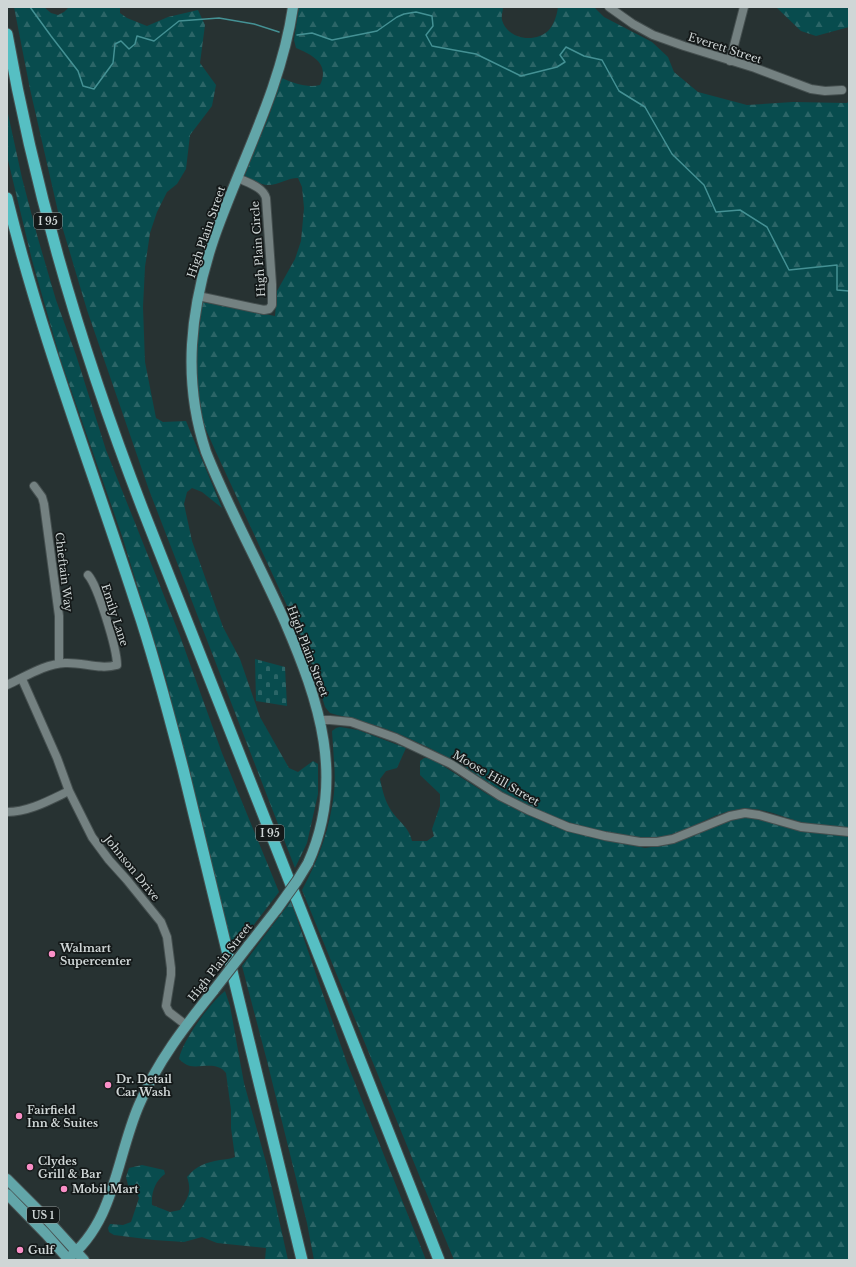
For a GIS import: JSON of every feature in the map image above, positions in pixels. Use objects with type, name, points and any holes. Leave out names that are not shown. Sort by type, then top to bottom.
[{"type":"highway","name":"I 95","points":[[7,34],[28,140],[52,238],[76,322],[104,405],[187,622],[439,1260]]},
{"type":"highway","points":[[7,198],[49,349],[131,588],[162,688],[302,1260]]},
{"type":"main road","name":"High Plain Street","points":[[68,1260],[94,1231],[103,1214],[131,1125],[144,1093],[162,1060],[186,1025],[277,909],[297,881],[308,863],[319,833],[324,810],[327,790],[326,752],[314,694],[300,656],[211,463],[200,432],[194,407],[191,380],[193,338],[198,296],[205,268],[214,238],[261,123],[275,82],[286,44],[293,7]]},
{"type":"main road","name":"US 1","points":[[7,1179],[44,1216],[84,1260]]},
{"type":"main road","name":"US 1","points":[[7,1194],[46,1234],[68,1260]]},
{"type":"street","name":"Everett Street","points":[[609,7],[633,24],[653,35],[755,68],[811,89],[825,91],[842,90]]},
{"type":"street","points":[[730,61],[744,7]]},
{"type":"street","name":"High Plain Circle","points":[[198,296],[264,310],[269,309],[272,305],[272,284],[265,194],[259,189],[238,178]]},
{"type":"street","name":"Chieftain Way","points":[[34,486],[42,497],[44,504],[59,616],[59,663]]},
{"type":"street","name":"Emily Lane","points":[[59,663],[100,667],[117,665],[116,653],[97,590],[88,575]]},
{"type":"street","points":[[7,685],[43,668],[59,663]]},
{"type":"street","name":"Johnson Drive","points":[[22,679],[69,791],[92,836],[101,850],[161,922],[167,937],[171,964],[171,975],[166,1006],[169,1012],[186,1025]]},
{"type":"street","name":"Moose Hill Street","points":[[320,720],[351,722],[396,738],[451,764],[500,796],[528,810],[568,827],[605,836],[640,842],[657,842],[673,839],[730,816],[744,813],[759,815],[801,826],[849,832]]},
{"type":"street","points":[[7,812],[16,812],[31,808],[69,791]]},
{"type":"green space","points":[[14,7],[44,7],[51,13],[58,15],[69,7],[120,7],[120,13],[127,18],[147,26],[168,17],[198,10],[205,25],[200,63],[216,85],[212,106],[190,135],[186,169],[177,184],[167,192],[157,212],[150,233],[145,267],[143,307],[145,362],[156,418],[163,422],[186,421],[222,508],[202,492],[192,488],[187,492],[184,504],[192,541],[223,627],[240,659],[260,717],[289,768],[298,772],[313,761],[318,764],[318,794],[307,843],[295,868],[149,490],[87,310],[59,216],[30,89]]},
{"type":"green space","points":[[299,7],[503,7],[502,20],[509,32],[529,38],[536,37],[549,30],[555,19],[558,7],[594,7],[604,17],[652,42],[668,57],[674,72],[698,92],[747,105],[793,102],[847,103],[849,101],[849,828],[801,822],[771,812],[747,808],[720,814],[684,830],[660,837],[636,837],[591,829],[565,821],[527,805],[498,789],[457,763],[411,739],[366,722],[330,713],[325,707],[315,673],[302,638],[203,423],[197,386],[196,357],[202,302],[275,316],[277,291],[295,259],[301,241],[304,208],[302,187],[298,178],[276,184],[265,185],[244,177],[269,116],[282,78],[295,83],[315,86],[320,85],[323,78],[323,71],[318,61],[314,57],[296,48],[294,40]]},
{"type":"green space","points":[[776,7],[849,7],[849,27],[816,36],[801,31]]},
{"type":"green space","points":[[7,109],[22,178],[37,235],[56,300],[76,355],[106,450],[180,636],[222,753],[279,892],[233,952],[166,679],[122,536],[60,358],[32,260],[7,156]]},
{"type":"green space","points":[[255,659],[285,667],[287,706],[256,701]]},
{"type":"green space","points":[[340,727],[358,730],[406,748],[397,768],[386,771],[380,779],[384,797],[389,807],[408,831],[412,841],[427,841],[434,836],[432,829],[440,806],[440,794],[420,775],[420,761],[424,758],[429,758],[437,762],[487,794],[546,823],[568,831],[645,848],[665,845],[735,818],[757,818],[849,835],[849,1260],[454,1260],[302,890],[319,855],[330,819],[335,785],[332,731]]},
{"type":"green space","points":[[291,901],[347,1063],[426,1260],[314,1260],[307,1223],[242,966]]},
{"type":"green space","points":[[225,991],[230,1006],[244,1083],[267,1166],[288,1260],[265,1260],[266,1248],[217,1243],[202,1237],[184,1242],[114,1235],[109,1232],[108,1228],[110,1224],[123,1225],[131,1222],[139,1198],[135,1189],[128,1185],[126,1177],[129,1168],[142,1165],[164,1170],[165,1174],[154,1188],[152,1205],[170,1212],[180,1210],[185,1202],[189,1190],[187,1177],[194,1170],[215,1161],[235,1157],[226,1073],[222,1069],[214,1066],[190,1066],[179,1059],[185,1042],[191,1033],[212,1004]]},
{"type":"waterway","points":[[30,7],[78,71],[83,86],[94,89],[113,63],[115,44],[121,41],[129,49],[135,44],[137,36],[154,41],[179,21],[219,18],[254,24],[279,32]]},
{"type":"waterway","points":[[297,35],[312,33],[332,40],[377,31],[397,17],[416,12],[432,16],[433,26],[426,35],[432,46],[476,54],[521,76],[557,67],[565,62],[560,55],[566,47],[584,56],[602,60],[619,91],[645,107],[672,154],[704,185],[716,212],[740,210],[767,227],[789,270],[837,265],[837,290],[849,291]]},
{"type":"place","name":"Walmart Supercenter","points":[[52,954]]},
{"type":"place","name":"Dr. Detail Car Wash","points":[[108,1085]]},
{"type":"place","name":"Fairfield Inn & Suites","points":[[19,1116]]},
{"type":"place","name":"Clydes Grill & Bar","points":[[30,1167]]},
{"type":"place","name":"Mobil Mart","points":[[64,1189]]},
{"type":"place","name":"Gulf","points":[[20,1250]]}]
